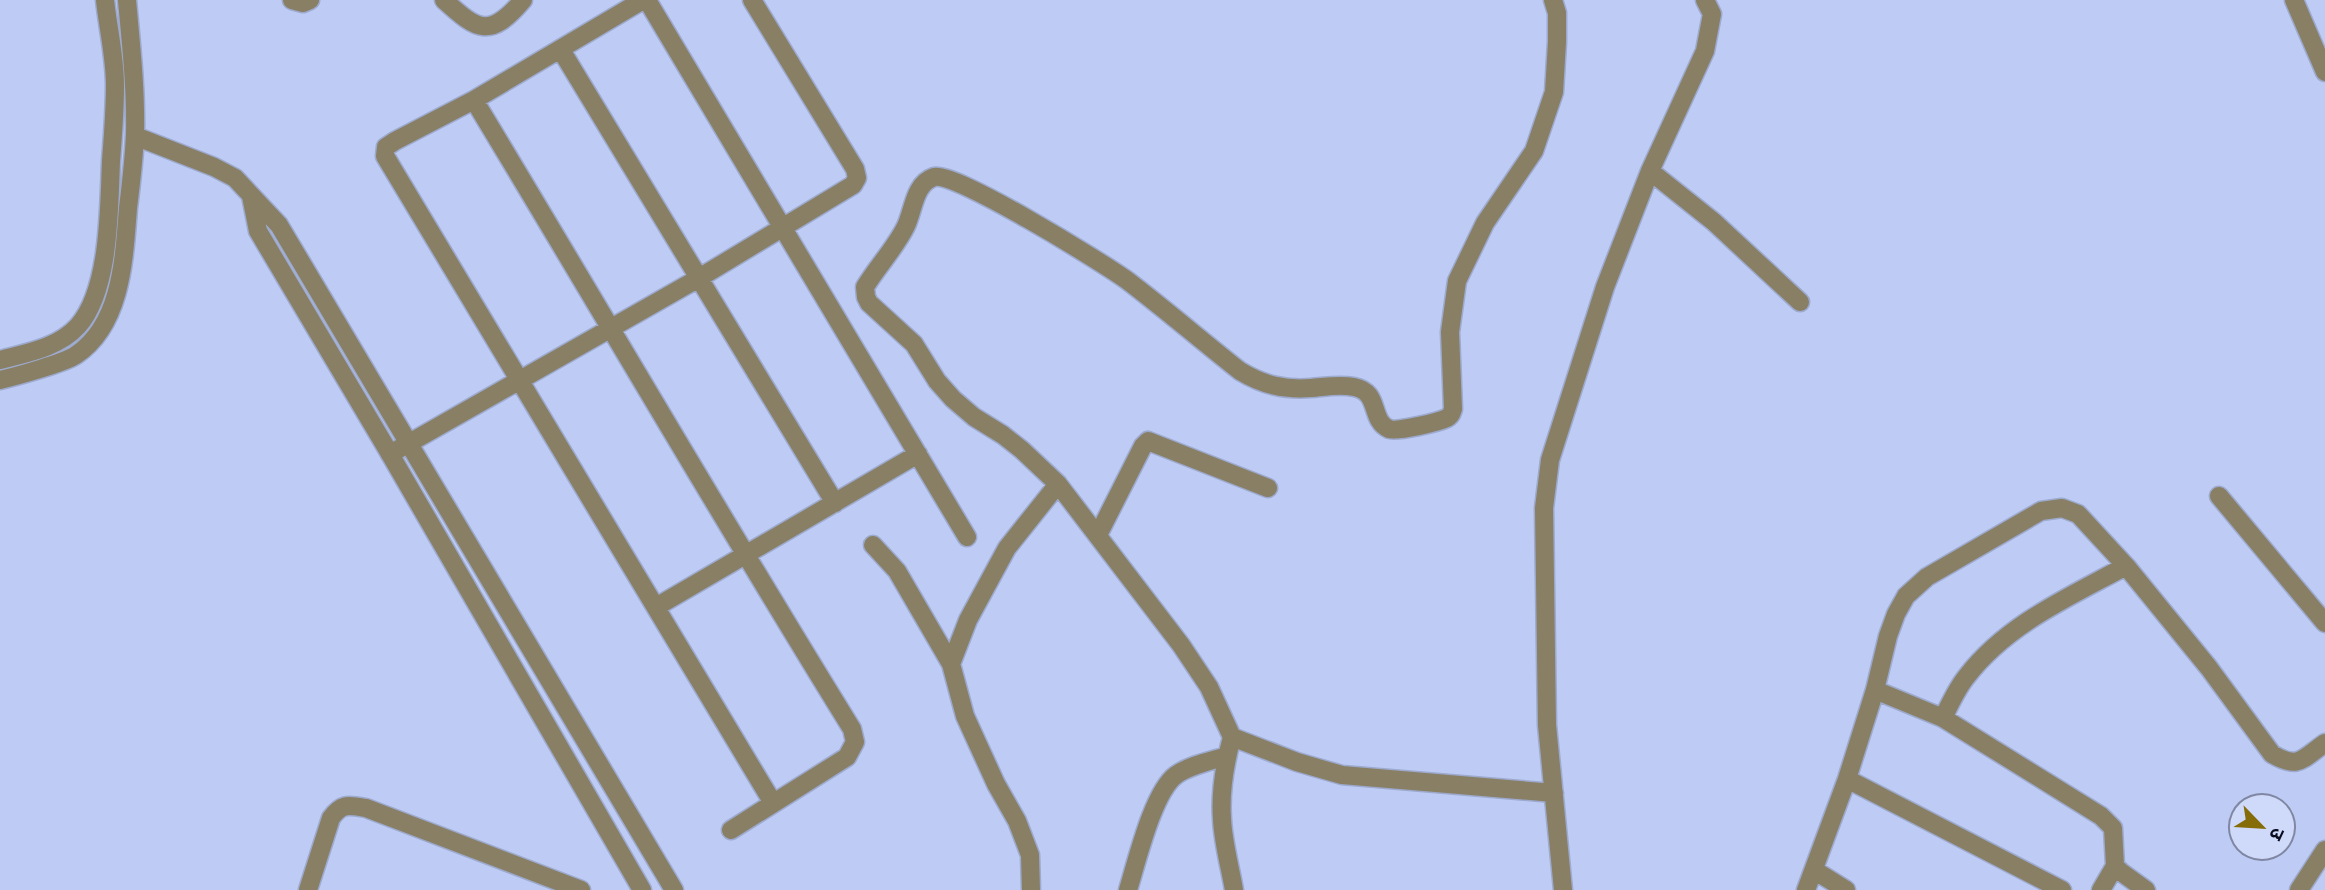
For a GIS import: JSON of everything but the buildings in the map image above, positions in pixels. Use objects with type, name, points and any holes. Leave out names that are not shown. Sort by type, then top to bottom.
[{"type":"street","points":[[0,360],[37,350],[66,337],[79,325],[99,285],[108,230],[115,83],[105,0]]},
{"type":"street","points":[[0,380],[75,356],[105,321],[114,301],[123,267],[135,136],[134,66],[127,0]]},
{"type":"street","points":[[292,0],[303,3],[310,0]]},
{"type":"street","points":[[444,0],[469,23],[487,27],[511,15],[523,0]]},
{"type":"street","points":[[773,803],[385,156],[386,147],[561,51],[645,0],[783,226],[967,537]]},
{"type":"street","points":[[390,454],[699,278],[853,185],[855,169],[751,0]]},
{"type":"street","points":[[1234,890],[1222,820],[1222,793],[1232,737],[1209,687],[1181,645],[1058,484],[1022,450],[953,399],[937,381],[914,344],[869,303],[865,288],[906,227],[918,190],[935,176],[943,176],[981,193],[1067,242],[1126,280],[1257,382],[1271,386],[1308,388],[1341,385],[1362,389],[1369,393],[1380,421],[1390,429],[1399,430],[1445,419],[1453,410],[1450,332],[1457,281],[1485,223],[1534,151],[1554,92],[1558,42],[1557,13],[1553,0]]},
{"type":"street","points":[[1563,890],[1548,725],[1544,508],[1550,460],[1605,287],[1650,171],[1706,51],[1712,14],[1704,0]]},
{"type":"street","points":[[2294,0],[2325,72]]},
{"type":"street","points":[[561,51],[835,503]]},
{"type":"street","points":[[474,100],[612,328],[745,556],[852,729],[855,742],[847,757],[731,830]]},
{"type":"street","points":[[135,136],[235,178],[279,225],[674,890]]},
{"type":"street","points":[[1650,171],[1714,222],[1800,302]]},
{"type":"street","points":[[250,192],[258,231],[642,890]]},
{"type":"street","points":[[1098,535],[1148,441],[1268,488]]},
{"type":"street","points":[[656,607],[918,454]]},
{"type":"street","points":[[951,664],[984,586],[1007,548],[1058,484]]},
{"type":"street","points":[[2219,496],[2325,623]]},
{"type":"street","points":[[1806,890],[1847,779],[1875,690],[1888,636],[1906,596],[1927,577],[2041,511],[2062,508],[2078,514],[2126,566],[2209,668],[2272,754],[2286,763],[2295,763],[2325,743]]},
{"type":"street","points":[[873,545],[897,571],[951,664],[965,716],[996,784],[1017,821],[1030,855],[1031,890]]},
{"type":"street","points":[[1943,718],[1966,676],[2006,636],[2040,612],[2126,566]]},
{"type":"street","points":[[1875,690],[1943,718],[2101,816],[2113,828],[2115,866],[2101,890]]},
{"type":"street","points":[[1232,737],[1297,762],[1342,775],[1554,793]]},
{"type":"street","points":[[1128,890],[1154,809],[1167,783],[1179,773],[1227,756]]},
{"type":"street","points":[[1847,779],[2062,890]]},
{"type":"street","points":[[308,890],[331,818],[338,809],[349,805],[366,808],[580,890]]},
{"type":"street","points":[[2300,890],[2325,850]]},
{"type":"street","points":[[2115,866],[2146,890]]},
{"type":"street","points":[[1814,870],[1846,890]]}]
